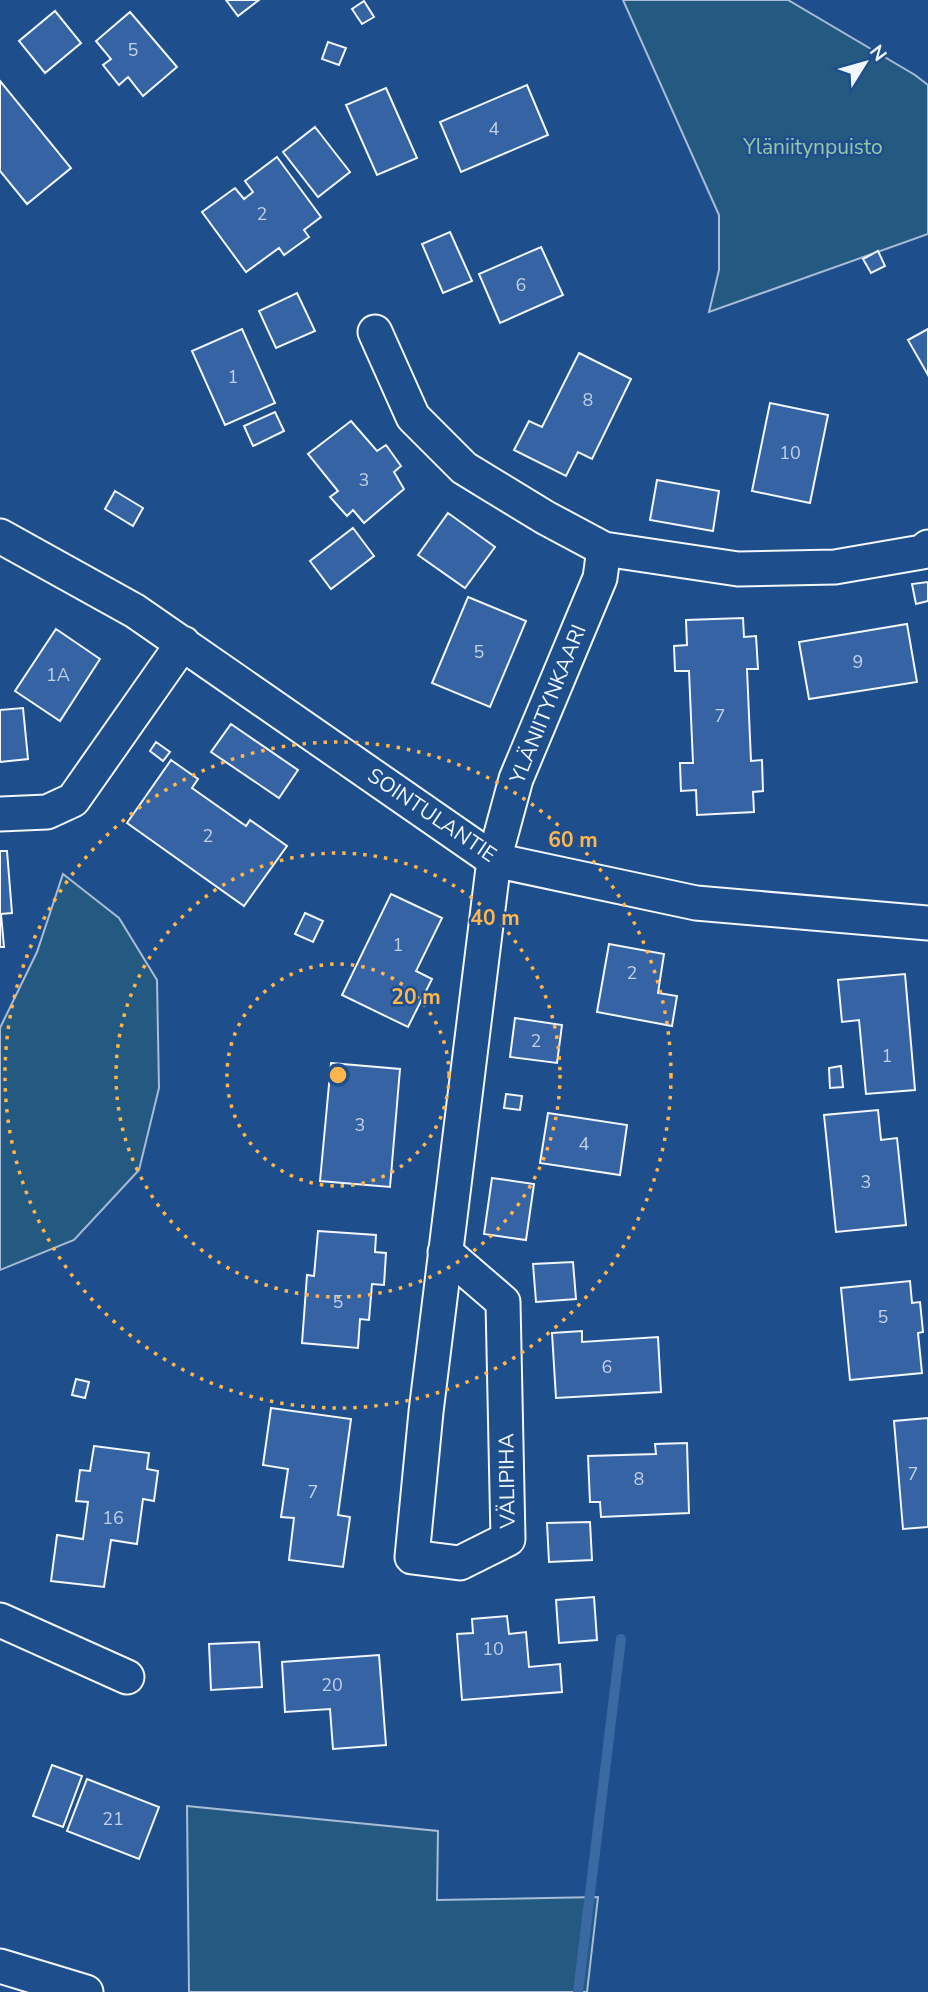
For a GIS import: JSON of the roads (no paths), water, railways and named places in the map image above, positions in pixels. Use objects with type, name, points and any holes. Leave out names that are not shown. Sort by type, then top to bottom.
[{"type":"street","points":[[375,332],[413,417],[464,468],[604,549],[738,569],[835,567],[922,552],[928,547]]},
{"type":"street","name":"SOINTULANTIE","points":[[0,536],[135,611],[494,860],[696,903],[928,923]]},
{"type":"street","name":"YLÄNIITYNKAARI","points":[[494,860],[516,779],[600,578],[604,549]]},
{"type":"street","points":[[0,814],[47,812],[73,800],[183,643]]},
{"type":"street","name":"VÄLIPIHA","points":[[445,1252],[503,1302],[508,1539],[460,1563],[412,1557],[445,1252],[494,860]]},
{"type":"street","points":[[0,1620],[127,1677]]},
{"type":"street","points":[[0,1966],[86,1992]]},
{"type":"waterway","points":[[578,1992],[621,1639]]},
{"type":"park label","name":"Yläniitynpuisto","points":[[813,147]]}]
